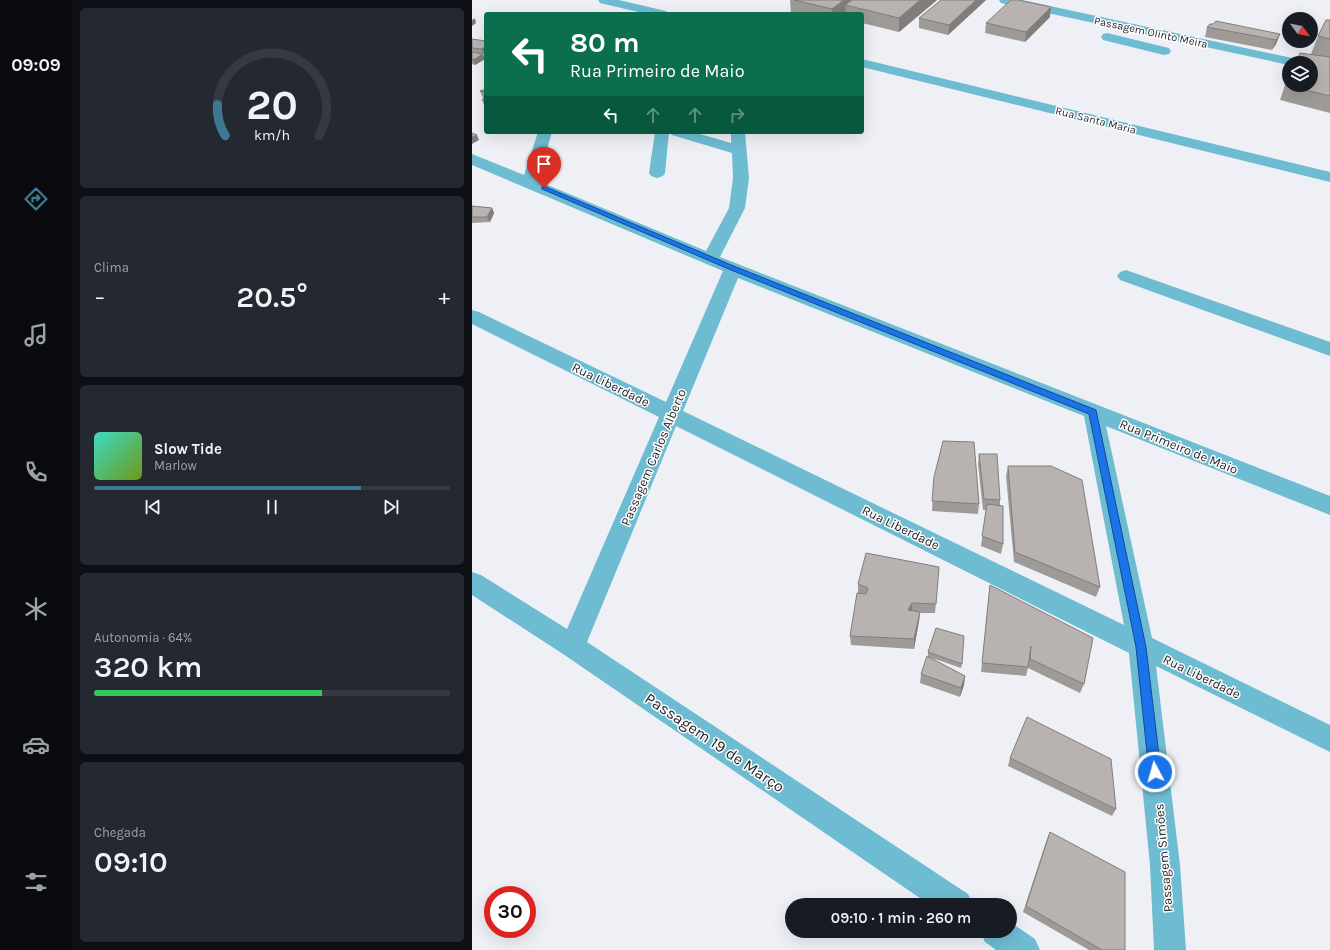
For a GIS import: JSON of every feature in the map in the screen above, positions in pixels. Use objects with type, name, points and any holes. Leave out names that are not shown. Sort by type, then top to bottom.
[{"type":"street","points":[[604,0],[654,12]]},
{"type":"street","name":"Passagem Olinto Meira","points":[[1005,0],[1282,60]]},
{"type":"street","points":[[1057,25],[1056,20],[1059,12],[1067,0]]},
{"type":"street","points":[[610,12],[617,3]]},
{"type":"street","points":[[1093,34],[1164,51]]},
{"type":"street","name":"Rua Santa Maria","points":[[864,63],[1330,177]]},
{"type":"street","points":[[530,182],[544,134]]},
{"type":"street","points":[[657,173],[662,134]]},
{"type":"street","points":[[684,134],[739,150]]},
{"type":"street","points":[[710,259],[737,208],[740,178],[738,134]]},
{"type":"street","name":"Rua Primeiro de Maio","points":[[472,159],[530,182],[733,269],[1330,506]]},
{"type":"street","name":"Passagem Carlos Alberto","points":[[572,646],[733,269]]},
{"type":"street","points":[[1126,276],[1330,349]]},
{"type":"street","name":"Rua Liberdade","points":[[472,316],[1330,739]]},
{"type":"street","name":"Passagem Simões","points":[[1093,412],[1141,647],[1166,865],[1170,950]]},
{"type":"street","name":"Passagem 19 de Março","points":[[472,582],[572,646],[947,898]]},
{"type":"street","points":[[1006,938],[1024,950]]},
{"type":"building","points":[[794,0],[844,0],[832,9]]},
{"type":"building","points":[[852,0],[920,0],[899,18],[845,5]]},
{"type":"building","points":[[941,0],[976,0],[949,25],[919,18]]},
{"type":"building","points":[[1011,0],[1018,0],[1051,7],[1026,32],[986,23]]},
{"type":"building","points":[[1326,20],[1330,20],[1330,39],[1318,36]]},
{"type":"building","points":[[1216,21],[1280,34],[1276,40],[1207,27]]},
{"type":"building","points":[[472,39],[484,41],[484,48],[482,49],[472,48]]},
{"type":"building","points":[[472,52],[483,54],[472,60]]},
{"type":"building","points":[[1300,53],[1330,57],[1330,96],[1314,92],[1318,92],[1318,56],[1298,56]]},
{"type":"building","points":[[472,206],[492,208],[487,217],[472,217]]},
{"type":"building","points":[[943,441],[974,442],[979,504],[932,501],[934,477]]},
{"type":"building","points":[[979,454],[997,454],[1000,500],[984,499]]},
{"type":"building","points":[[1008,466],[1051,466],[1082,480],[1100,587],[1015,552]]},
{"type":"building","points":[[987,504],[1003,506],[1003,544],[982,536]]},
{"type":"building","points":[[866,553],[939,567],[936,604],[912,603],[908,610],[920,612],[914,639],[850,636],[857,593],[866,594],[868,588],[858,584]]},
{"type":"building","points":[[990,585],[1093,638],[1084,684],[1030,659],[1031,646],[1028,667],[982,663]]},
{"type":"building","points":[[936,628],[964,636],[962,664],[928,652]]},
{"type":"building","points":[[927,656],[965,676],[961,688],[921,674]]},
{"type":"building","points":[[1027,717],[1111,759],[1116,809],[1010,758]]},
{"type":"building","points":[[1050,832],[1125,872],[1125,950],[1102,950],[1026,906]]},
{"type":"route","points":[[544,188],[733,269],[1093,412],[1141,647],[1155,772]]}]
